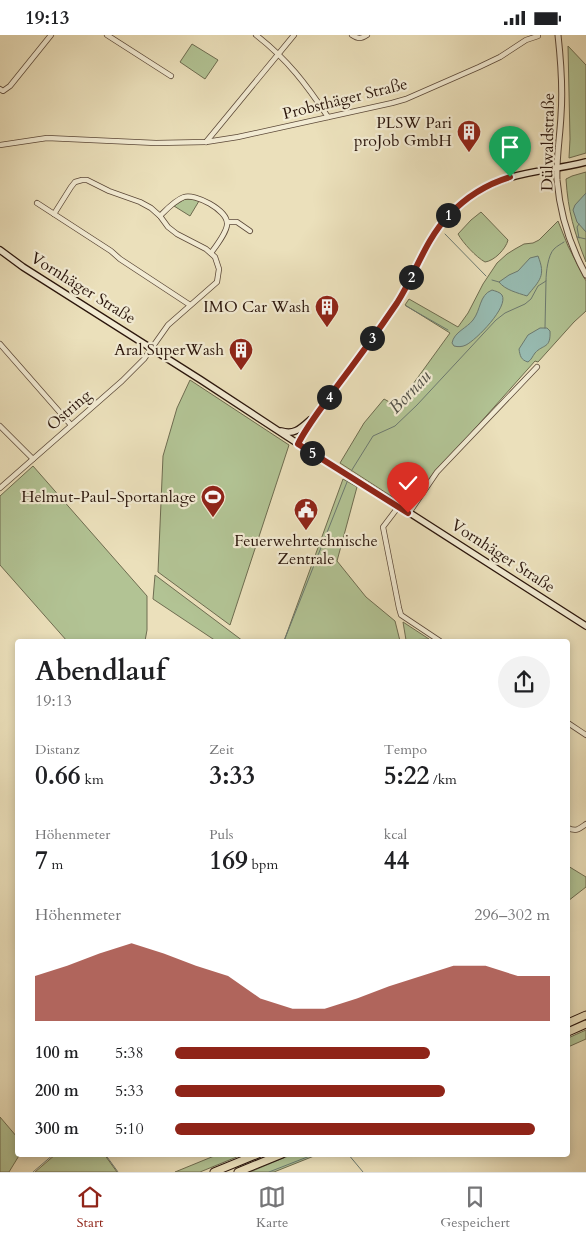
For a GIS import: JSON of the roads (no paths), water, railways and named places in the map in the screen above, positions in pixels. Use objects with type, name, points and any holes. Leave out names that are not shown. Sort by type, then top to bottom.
[{"type":"highway","points":[[570,1022],[586,1015]]},
{"type":"highway","points":[[570,1031],[586,1024]]},
{"type":"highway","points":[[214,1172],[251,1157]]},
{"type":"highway","points":[[238,1172],[275,1157]]},
{"type":"main road","points":[[298,444],[396,303],[414,273],[436,229],[449,215],[470,196],[497,181],[521,174],[586,162]]},
{"type":"main road","name":"Vornhäger Straße","points":[[0,250],[23,267],[152,348],[276,430],[586,626]]},
{"type":"main road","points":[[276,430],[286,433],[298,431],[318,413]]},
{"type":"street","points":[[1,90],[10,85],[51,35]]},
{"type":"street","points":[[107,35],[172,76]]},
{"type":"street","points":[[256,35],[279,54],[296,72],[328,117]]},
{"type":"street","points":[[206,142],[294,35]]},
{"type":"street","points":[[352,35],[362,39],[367,35]]},
{"type":"street","name":"Dülwaldstraße","points":[[558,35],[562,74],[562,98],[557,179],[563,217],[573,249],[586,275]]},
{"type":"street","name":"Probsthäger Straße","points":[[0,145],[47,138],[156,143],[206,142],[238,137],[406,99],[500,57],[526,40],[538,36]]},
{"type":"street","points":[[54,214],[76,182],[87,180],[108,191],[140,202],[150,208],[176,234],[206,249],[215,257],[219,269],[217,282],[168,325],[152,348]]},
{"type":"street","points":[[160,216],[186,196],[195,197],[212,205],[221,212],[227,222],[221,238],[211,253]]},
{"type":"street","points":[[36,203],[190,305]]},
{"type":"street","points":[[227,222],[236,222],[250,231]]},
{"type":"street","points":[[0,343],[71,425]]},
{"type":"street","name":"Ostring","points":[[0,488],[122,381],[152,348]]},
{"type":"street","points":[[408,513],[437,472],[537,367]]},
{"type":"street","points":[[0,425],[32,459]]},
{"type":"street","points":[[399,506],[383,527],[398,608],[401,615],[437,639]]},
{"type":"street","points":[[570,724],[586,735]]},
{"type":"street","points":[[570,828],[574,831],[579,830],[586,824]]},
{"type":"water","points":[[586,193],[586,232],[577,222],[573,210]]},
{"type":"water","points":[[538,256],[541,268],[540,277],[527,296],[508,289],[499,282],[518,271],[530,258]]},
{"type":"water","points":[[492,290],[499,292],[503,300],[496,315],[471,342],[463,346],[454,346],[452,343],[455,336],[473,320],[482,299]]},
{"type":"water","points":[[540,328],[547,328],[550,331],[549,341],[528,362],[521,357],[519,349],[528,335]]},
{"type":"waterway","points":[[579,224],[577,227],[579,238]]},
{"type":"waterway","points":[[445,234],[486,276]]},
{"type":"waterway","name":"Bornau","points":[[577,237],[586,239]]},
{"type":"waterway","name":"Bornau","points":[[350,473],[373,436],[395,426],[496,320],[531,299],[538,286],[546,281],[550,255],[555,248],[564,242]]},
{"type":"waterway","points":[[492,280],[499,282]]},
{"type":"waterway","points":[[545,328],[546,281]]},
{"type":"waterway","points":[[406,306],[448,330]]},
{"type":"waterway","name":"Bornau","points":[[285,639],[349,477]]},
{"type":"waterway","name":"Bornau","points":[[33,1172],[50,1157]]},
{"type":"waterway","points":[[107,1157],[118,1172]]},
{"type":"waterway","points":[[269,1172],[307,1157]]},
{"type":"waterway","points":[[350,1157],[363,1172]]},
{"type":"place","name":"PLSW Pari proJob GmbH","points":[[469,153]]},
{"type":"place","name":"IMO Car Wash","points":[[327,328]]},
{"type":"place","name":"Aral SuperWash","points":[[241,371]]},
{"type":"place","name":"Helmut-Paul-Sportanlage","points":[[213,518]]},
{"type":"place","name":"Feuerwehrtechnische Zentrale","points":[[306,531]]}]
